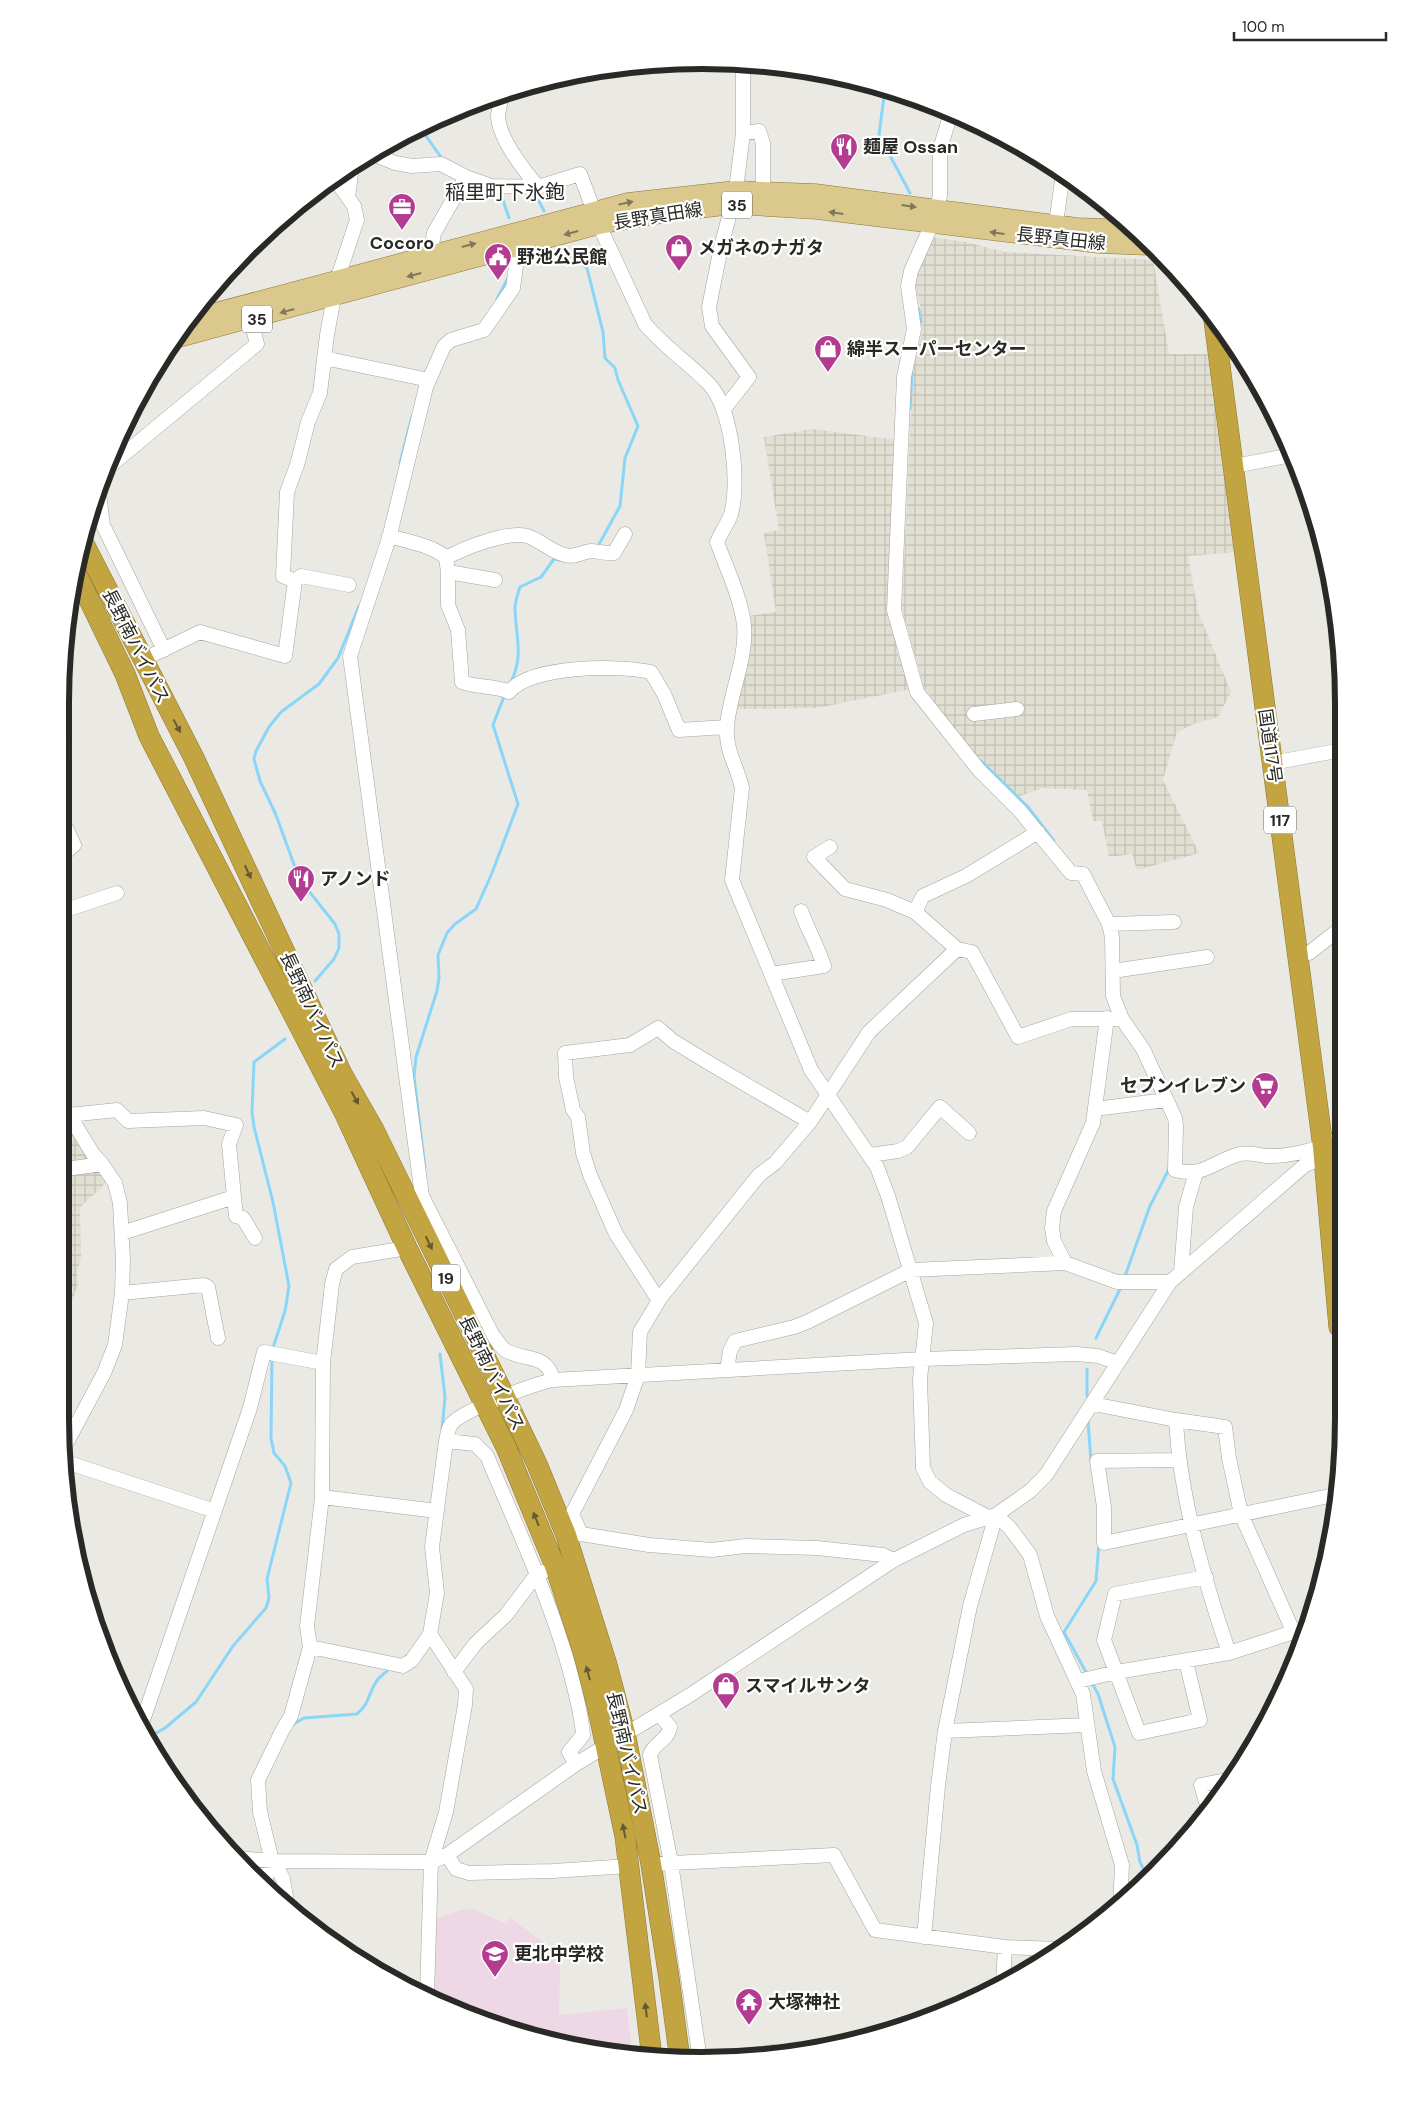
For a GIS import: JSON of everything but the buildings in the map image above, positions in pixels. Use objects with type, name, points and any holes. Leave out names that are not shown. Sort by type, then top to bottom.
[{"type":"highway","name":"国道117号","points":[[1216,332],[1299,955],[1332,1142],[1335,1221]]},
{"type":"highway","name":"長野南バイパス","points":[[87,550],[229,830],[342,1074],[374,1130],[537,1464],[574,1535],[624,1734],[651,1864],[679,2051]]},
{"type":"highway","name":"長野南バイパス","points":[[80,582],[125,674],[149,736],[345,1114],[407,1248],[506,1447],[546,1570],[583,1651],[607,1746],[629,1866],[651,2050]]},
{"type":"main road","name":"長野真田線","points":[[201,316],[436,254],[596,218],[673,212],[735,197],[818,210],[1056,223],[1077,227],[1123,229]]},
{"type":"main road","name":"長野真田線","points":[[934,217],[1090,243],[1141,246]]},
{"type":"main road","name":"長野真田線","points":[[185,337],[334,298],[516,247],[596,218]]},
{"type":"street","points":[[724,409],[749,377],[712,326],[709,307],[721,247],[735,197],[743,133],[743,70]]},
{"type":"street","points":[[500,101],[498,116],[510,150],[538,187]]},
{"type":"street","points":[[949,119],[940,149],[940,196],[934,217],[911,271],[908,286],[914,329],[904,377],[894,610],[916,692],[979,770],[1038,832],[1072,874],[1083,874],[1109,924],[1113,951],[1113,996],[1122,1019],[1143,1049],[1175,1118],[1175,1170],[1188,1174],[1241,1154],[1268,1156],[1332,1142]]},
{"type":"street","points":[[743,133],[759,131],[763,143],[764,182]]},
{"type":"street","points":[[381,157],[404,164],[441,164],[466,177],[492,186],[538,187],[580,174],[596,218],[645,324],[710,385],[724,409],[731,437],[734,494],[731,515],[717,542],[742,614],[744,627],[743,651],[727,727],[729,754],[742,788],[732,880],[811,1070],[870,1154],[888,1196],[926,1323],[920,1379],[923,1468],[930,1482],[946,1495],[992,1516],[1010,1528],[1030,1555],[1047,1616],[1083,1694],[1094,1771],[1122,1865],[1121,1894]]},
{"type":"street","points":[[348,197],[351,174]]},
{"type":"street","points":[[436,254],[432,245],[434,233],[466,177]]},
{"type":"street","points":[[1056,223],[1062,181]]},
{"type":"street","points":[[295,581],[283,576],[287,492],[297,465],[308,422],[320,393],[337,280],[356,220],[354,206],[338,184]]},
{"type":"street","points":[[516,247],[517,258],[513,288],[484,330],[451,340],[444,346],[429,380],[389,536],[350,656],[422,1196],[492,1334],[505,1350],[544,1362],[552,1372],[553,1380]]},
{"type":"street","points":[[117,460],[257,344],[251,320]]},
{"type":"street","points":[[324,358],[429,380]]},
{"type":"street","points":[[1234,466],[1285,456]]},
{"type":"street","points":[[100,504],[103,525],[164,650]]},
{"type":"street","points":[[447,565],[476,543],[503,537],[524,536],[563,555],[573,556],[591,551],[602,554],[614,554],[625,534]]},
{"type":"street","points":[[389,536],[432,549],[442,554],[447,565],[448,605],[458,630],[462,682],[471,686],[503,689],[509,692],[514,685],[523,680],[550,674],[596,667],[640,670],[651,672],[657,681],[679,730],[727,727]]},
{"type":"street","points":[[447,565],[495,580]]},
{"type":"street","points":[[142,660],[200,632],[285,656],[295,581],[302,576],[349,585]]},
{"type":"street","points":[[974,714],[1017,709]]},
{"type":"street","points":[[1272,764],[1335,751]]},
{"type":"street","points":[[915,912],[923,896],[966,876],[1038,832]]},
{"type":"street","points":[[69,834],[74,845],[69,849]]},
{"type":"street","points":[[830,847],[814,857],[845,889],[887,900],[915,912],[956,949],[972,952],[1018,1037],[1071,1019],[1122,1019]]},
{"type":"street","points":[[69,909],[117,893]]},
{"type":"street","points":[[771,974],[824,966],[819,948],[806,927],[801,911]]},
{"type":"street","points":[[1109,924],[1174,922]]},
{"type":"street","points":[[1299,955],[1309,953],[1335,933]]},
{"type":"street","points":[[894,1560],[883,1555],[817,1548],[745,1546],[712,1550],[649,1545],[574,1535],[572,1514],[626,1410],[638,1375],[640,1332],[661,1297],[759,1176],[775,1163],[810,1122],[869,1032],[956,949]]},
{"type":"street","points":[[1113,971],[1207,957]]},
{"type":"street","points":[[1065,1263],[1054,1241],[1052,1228],[1054,1211],[1093,1124],[1107,1018]]},
{"type":"street","points":[[661,1297],[656,1296],[616,1234],[590,1175],[584,1154],[578,1117],[573,1110],[566,1077],[565,1054],[630,1045],[658,1028],[673,1041],[810,1122]]},
{"type":"street","points":[[1095,1109],[1166,1100]]},
{"type":"street","points":[[870,1154],[898,1151],[908,1147],[940,1107],[969,1132]]},
{"type":"street","points":[[69,1112],[117,1110],[128,1121],[204,1118],[236,1125],[229,1144],[236,1216],[243,1218],[255,1238]]},
{"type":"street","points":[[69,1115],[93,1154],[115,1183],[120,1203],[122,1233],[122,1294],[112,1352],[104,1373],[69,1438]]},
{"type":"street","points":[[246,1859],[431,1862],[447,1855],[576,1764],[659,1714],[894,1560],[964,1525],[992,1516],[1030,1491],[1046,1475],[1175,1277],[1305,1165],[1313,1162],[1332,1142]]},
{"type":"street","points":[[69,1169],[102,1164]]},
{"type":"street","points":[[1175,1277],[1186,1207],[1196,1172]]},
{"type":"street","points":[[122,1233],[234,1197]]},
{"type":"street","points":[[286,1896],[282,1879],[271,1860],[260,1812],[258,1780],[291,1716],[310,1647],[307,1626],[322,1497],[323,1363],[332,1284],[336,1269],[352,1257],[407,1248]]},
{"type":"street","points":[[727,1370],[730,1351],[735,1341],[794,1327],[807,1322],[911,1270],[1065,1263],[1124,1283],[1175,1277]]},
{"type":"street","points":[[122,1294],[204,1285],[208,1287],[218,1338]]},
{"type":"street","points":[[144,1717],[250,1408],[264,1352],[323,1363]]},
{"type":"street","points":[[310,1647],[403,1666],[412,1660],[430,1634],[437,1593],[432,1547],[446,1441],[450,1425],[458,1418],[504,1395],[528,1386],[553,1380],[922,1359],[1076,1354],[1098,1356],[1118,1363]]},
{"type":"street","points":[[1093,1404],[1176,1420],[1225,1427],[1229,1458],[1241,1514],[1300,1629]]},
{"type":"street","points":[[1176,1420],[1178,1460],[1192,1523],[1214,1608],[1229,1653]]},
{"type":"street","points":[[446,1441],[475,1444],[487,1456],[546,1570],[555,1619],[582,1717],[584,1735],[569,1752],[576,1764]]},
{"type":"street","points":[[1178,1460],[1097,1461],[1104,1507],[1104,1543],[1192,1523],[1331,1496]]},
{"type":"street","points":[[70,1463],[215,1511]]},
{"type":"street","points":[[322,1497],[437,1511]]},
{"type":"street","points":[[924,1937],[945,1732],[970,1606],[992,1516]]},
{"type":"street","points":[[454,1672],[476,1643],[506,1615],[546,1570]]},
{"type":"street","points":[[1186,1660],[1200,1720],[1139,1733],[1104,1640],[1114,1594],[1206,1577]]},
{"type":"street","points":[[1078,1681],[1117,1672],[1229,1653],[1299,1630]]},
{"type":"street","points":[[426,1989],[431,1862],[446,1812],[466,1705],[466,1689],[430,1634]]},
{"type":"street","points":[[659,1714],[670,1726],[670,1730],[668,1736],[652,1748],[650,1755],[671,1863],[699,2052]]},
{"type":"street","points":[[945,1732],[1087,1725]]},
{"type":"street","points":[[1206,1801],[1202,1784],[1222,1781]]},
{"type":"street","points":[[447,1855],[456,1869],[469,1873],[553,1871],[629,1866]]},
{"type":"street","points":[[651,1864],[834,1855],[875,1930],[1005,1947],[1050,1949]]},
{"type":"street","points":[[266,1878],[271,1860]]},
{"type":"street","points":[[1003,1975],[1005,1947]]},
{"type":"shaded area","points":[[930,237],[966,242],[1004,252],[1153,260],[1169,354],[1208,354],[1217,396],[1237,552],[1188,556],[1198,612],[1231,692],[1218,717],[1196,723],[1177,732],[1163,780],[1199,853],[1137,870],[1132,854],[1109,857],[1102,821],[1093,821],[1087,790],[1042,788],[1017,797],[994,772],[978,761],[924,687],[902,609],[912,390],[914,366],[922,333],[921,309],[914,281]]},
{"type":"shaded area","points":[[813,429],[897,440],[897,647],[898,657],[903,658],[911,689],[817,708],[737,709],[749,640],[749,616],[776,612],[764,533],[779,530],[764,437]]},
{"type":"shaded area","points":[[69,1124],[107,1178],[102,1187],[80,1207],[81,1257],[77,1272],[78,1283],[69,1311]]},
{"type":"shaded area","name":"更北中学校","points":[[473,1909],[505,1923],[510,1918],[557,1952],[560,1960],[559,2015],[627,2008],[631,2048],[578,2040],[538,2031],[498,2019],[430,1991],[431,1920],[461,1910]]},
{"type":"waterway","points":[[884,95],[879,135],[910,193]]},
{"type":"waterway","points":[[424,133],[443,160]]},
{"type":"waterway","points":[[500,191],[509,218]]},
{"type":"waterway","points":[[534,192],[544,211]]},
{"type":"waterway","points":[[559,248],[587,268],[603,332],[605,358],[615,368],[618,380],[638,426],[625,458],[620,506],[597,548]]},
{"type":"waterway","points":[[497,299],[508,278]]},
{"type":"waterway","points":[[919,309],[921,322]]},
{"type":"waterway","points":[[910,409],[912,373]]},
{"type":"waterway","points":[[400,463],[412,416]]},
{"type":"waterway","points":[[510,684],[517,664],[518,645],[515,606],[520,587],[541,577],[554,559],[560,560]]},
{"type":"waterway","points":[[315,981],[334,959],[339,948],[339,934],[335,924],[304,885],[296,870],[276,815],[260,781],[254,759],[256,751],[269,727],[281,712],[319,684],[338,658],[359,606]]},
{"type":"waterway","points":[[425,1168],[414,1077],[416,1057],[437,991],[439,978],[438,955],[447,933],[455,924],[476,909],[518,804],[493,725],[505,694]]},
{"type":"waterway","points":[[981,761],[1028,807],[1054,841]]},
{"type":"waterway","points":[[272,1351],[285,1311],[289,1286],[273,1202],[254,1127],[252,1112],[254,1062],[285,1039]]},
{"type":"waterway","points":[[1124,1279],[1150,1206],[1170,1167]]},
{"type":"waterway","points":[[1096,1338],[1121,1287]]},
{"type":"waterway","points":[[440,1354],[445,1397],[442,1430]]},
{"type":"waterway","points":[[153,1735],[165,1728],[196,1702],[233,1646],[266,1608],[269,1598],[267,1579],[291,1483],[285,1466],[274,1453],[271,1438],[272,1357]]},
{"type":"waterway","points":[[1087,1369],[1087,1396]]},
{"type":"waterway","points":[[1088,1421],[1091,1462]]},
{"type":"waterway","points":[[1087,1674],[1064,1632],[1096,1581],[1099,1542]]},
{"type":"waterway","points":[[292,1725],[304,1718],[357,1714],[367,1702],[377,1680],[388,1670]]},
{"type":"waterway","points":[[1091,1681],[1098,1694],[1115,1747],[1113,1779],[1137,1845],[1140,1862],[1144,1870],[1146,1870]]},
{"type":"place","name":"麺屋 Ossan","points":[[844,171]]},
{"type":"place","name":"Cocoro","points":[[402,231]]},
{"type":"place","name":"メガネのナガタ","points":[[679,272]]},
{"type":"place","name":"野池公民館","points":[[498,281]]},
{"type":"place","name":"綿半スーパーセンター","points":[[828,373]]},
{"type":"place","name":"アノンド","points":[[301,903]]},
{"type":"place","name":"セブンイレブン","points":[[1265,1110]]},
{"type":"place","name":"スマイルサンタ","points":[[726,1710]]},
{"type":"place","name":"更北中学校","points":[[495,1978]]},
{"type":"place","name":"大塚神社","points":[[749,2026]]},
{"type":"district","name":"稲里町下氷鉋","points":[[505,192]]}]
